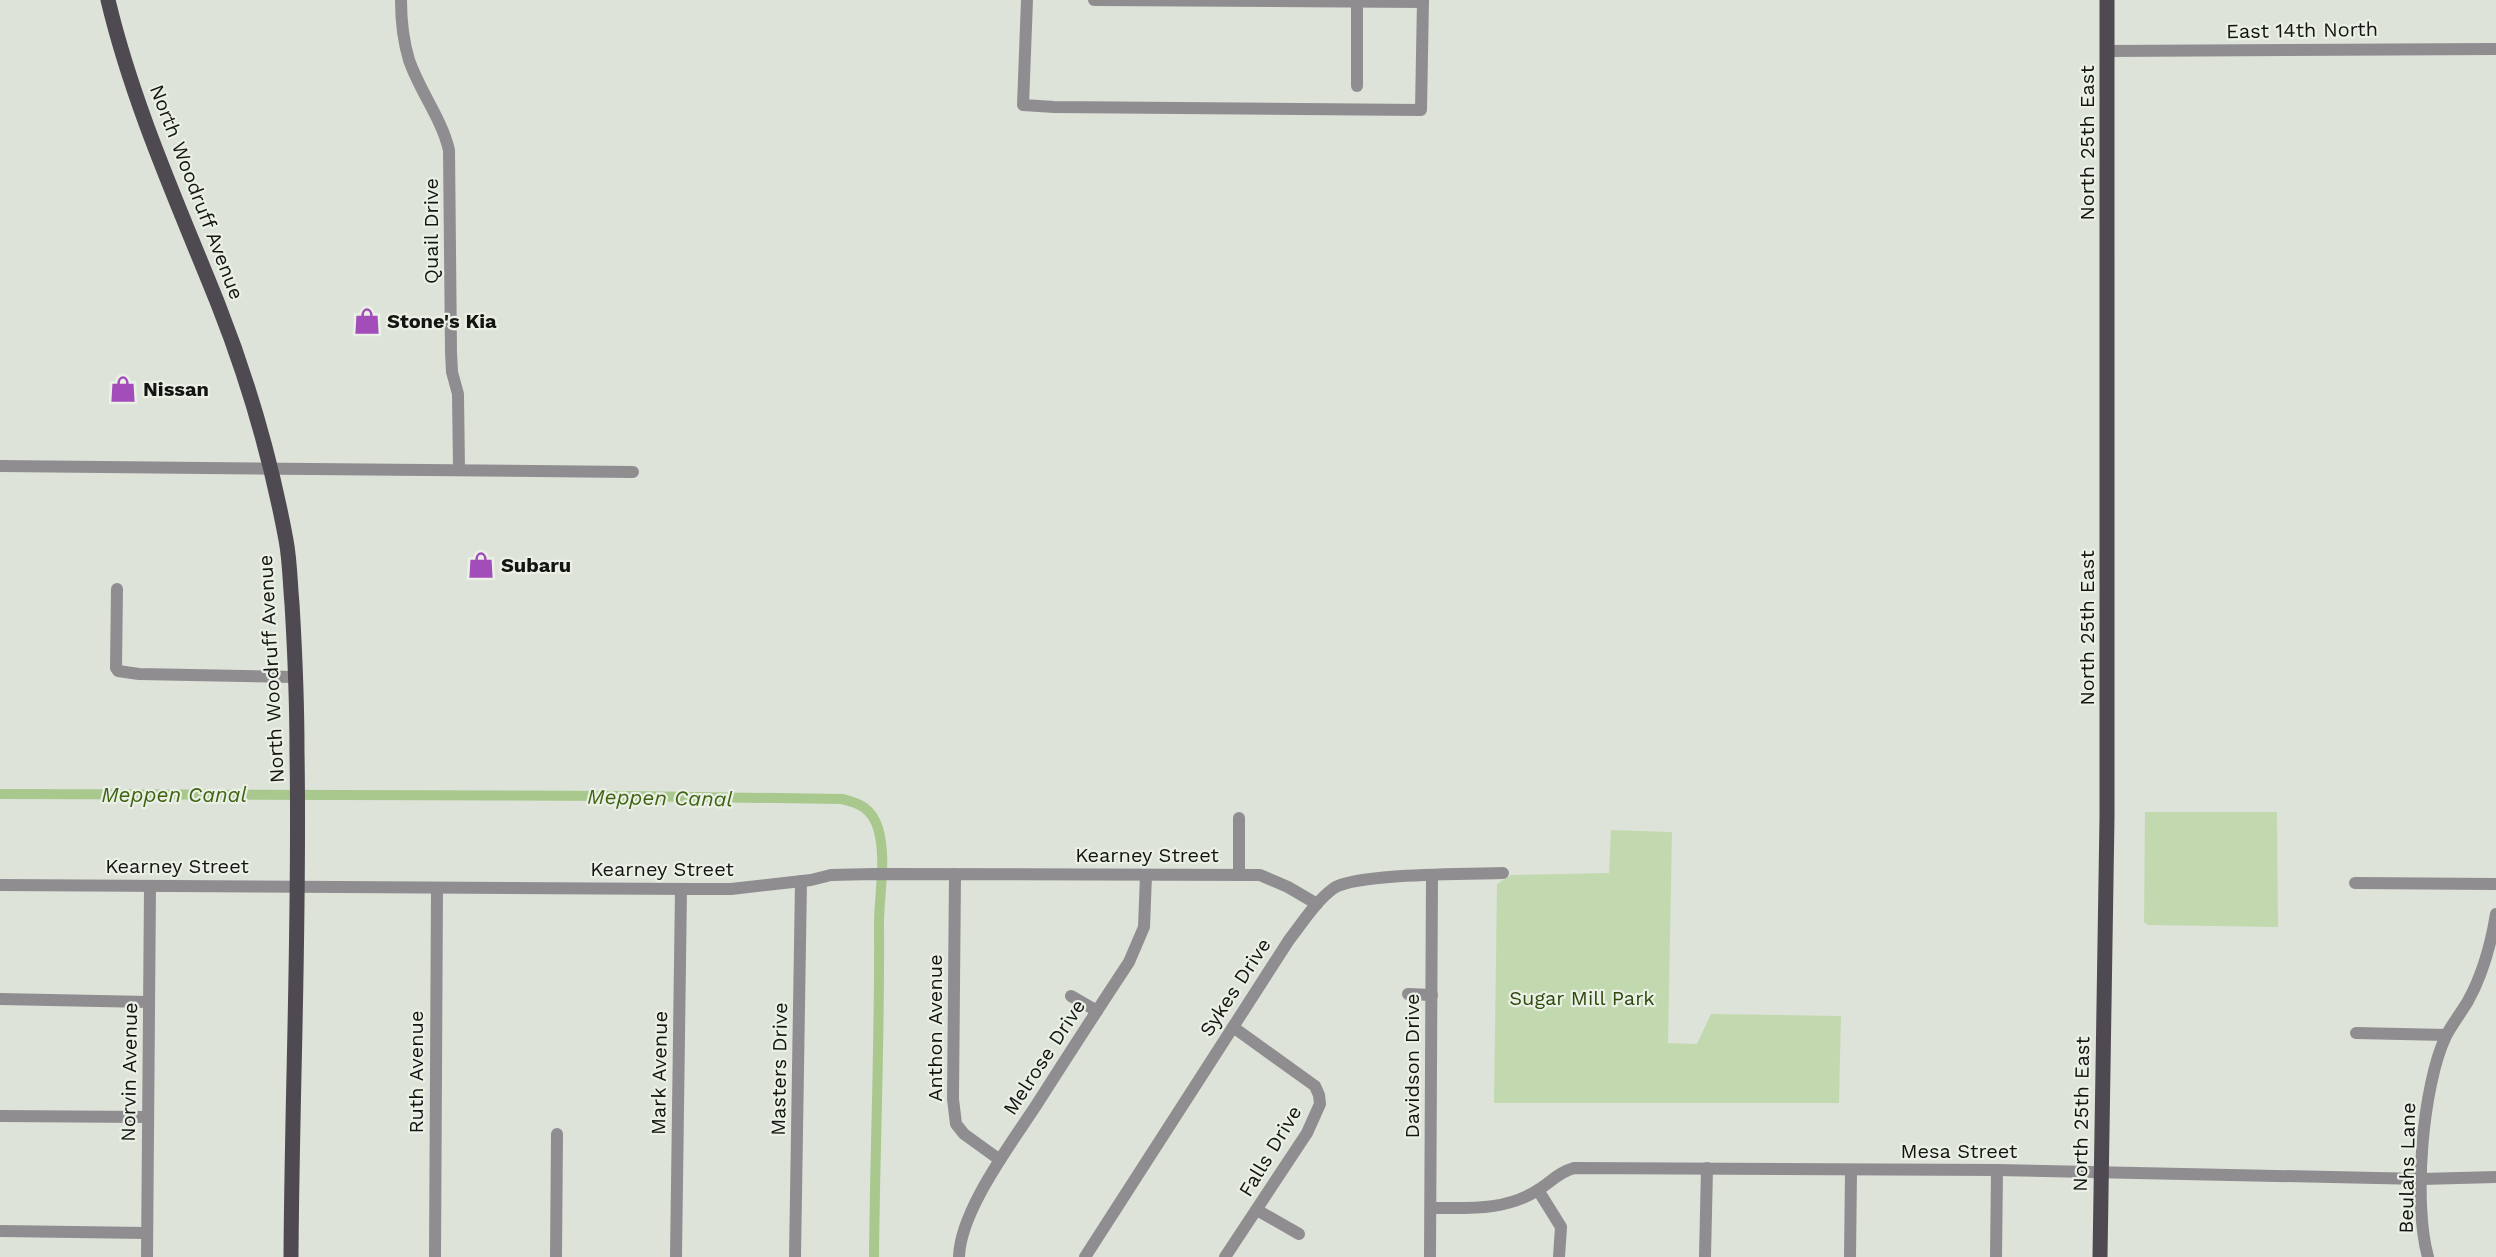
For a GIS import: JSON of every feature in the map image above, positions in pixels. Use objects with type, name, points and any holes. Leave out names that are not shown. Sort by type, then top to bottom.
[{"type":"main road","name":"North Woodruff Avenue","points":[[108,0],[129,74],[162,166],[237,357],[253,405],[286,542],[296,677],[298,782],[291,1257]]},
{"type":"main road","name":"North 25th East","points":[[2100,1257],[2107,817],[2107,0]]},
{"type":"street","name":"Quail Drive","points":[[401,0],[402,29],[410,62],[444,129],[449,150],[451,352],[452,372],[458,394],[459,470]]},
{"type":"street","points":[[1027,0],[1023,105],[1421,110],[1423,1],[1094,0]]},
{"type":"street","points":[[1357,1],[1357,86]]},
{"type":"street","name":"East 14th North","points":[[2108,51],[2496,49]]},
{"type":"street","points":[[0,466],[633,472]]},
{"type":"street","points":[[117,589],[116,668],[118,671],[139,674],[296,677]]},
{"type":"street","points":[[1239,818],[1239,875]]},
{"type":"street","name":"Kearney Street","points":[[0,885],[731,889],[831,875],[893,873],[1260,875],[1288,887],[1317,904]]},
{"type":"street","name":"Sykes Drive","points":[[1084,1257],[1289,940],[1317,904],[1335,887],[1374,879],[1503,873]]},
{"type":"street","name":"Anthon Avenue","points":[[955,874],[953,1099],[956,1124],[964,1134],[1000,1160]]},
{"type":"street","name":"Melrose Drive","points":[[959,1257],[959,1242],[969,1216],[1000,1160],[1129,962],[1144,927],[1146,875]]},
{"type":"street","name":"Davidson Drive","points":[[1430,1257],[1432,876]]},
{"type":"street","name":"Masters Drive","points":[[795,1257],[801,881]]},
{"type":"street","points":[[2355,883],[2496,884]]},
{"type":"street","name":"Norvin Avenue","points":[[147,1257],[150,887]]},
{"type":"street","name":"Ruth Avenue","points":[[435,1257],[437,888]]},
{"type":"street","name":"Mark Avenue","points":[[676,1257],[681,889]]},
{"type":"street","name":"Beulahs Lane","points":[[2428,1257],[2424,1242],[2422,1179],[2428,1094],[2435,1064],[2446,1035],[2469,999],[2484,965],[2496,914]]},
{"type":"street","points":[[1408,994],[1432,995]]},
{"type":"street","points":[[1071,996],[1097,1011]]},
{"type":"street","points":[[0,999],[149,1002]]},
{"type":"street","name":"Falls Drive","points":[[1225,1257],[1307,1133],[1320,1104],[1320,1095],[1315,1086],[1233,1027]]},
{"type":"street","points":[[2356,1033],[2446,1035]]},
{"type":"street","points":[[0,1116],[147,1117]]},
{"type":"street","points":[[556,1257],[557,1134]]},
{"type":"street","name":"Mesa Street","points":[[1432,1208],[1484,1209],[1509,1204],[1538,1190],[1562,1171],[1574,1168],[1997,1170],[2422,1179],[2496,1178]]},
{"type":"street","points":[[1705,1257],[1707,1168]]},
{"type":"street","points":[[1996,1257],[1997,1170]]},
{"type":"street","points":[[1850,1257],[1851,1171]]},
{"type":"street","points":[[1538,1190],[1561,1227],[1558,1257]]},
{"type":"street","points":[[1257,1210],[1299,1234]]},
{"type":"street","points":[[0,1231],[147,1233]]},
{"type":"green space","points":[[2145,812],[2277,812],[2278,927],[2148,925],[2144,922]]},
{"type":"green space","name":"Sugar Mill Park","points":[[1611,830],[1672,832],[1668,1043],[1697,1044],[1711,1014],[1841,1016],[1839,1103],[1494,1103],[1497,884],[1511,875],[1609,873]]},
{"type":"waterway","name":"Meppen Canal","points":[[0,794],[629,796],[842,799],[860,805],[875,821],[882,852],[874,1257]]},
{"type":"place","name":"Stone's Kia","points":[[367,321]]},
{"type":"place","name":"Nissan","points":[[123,389]]},
{"type":"place","name":"Subaru","points":[[481,565]]}]
